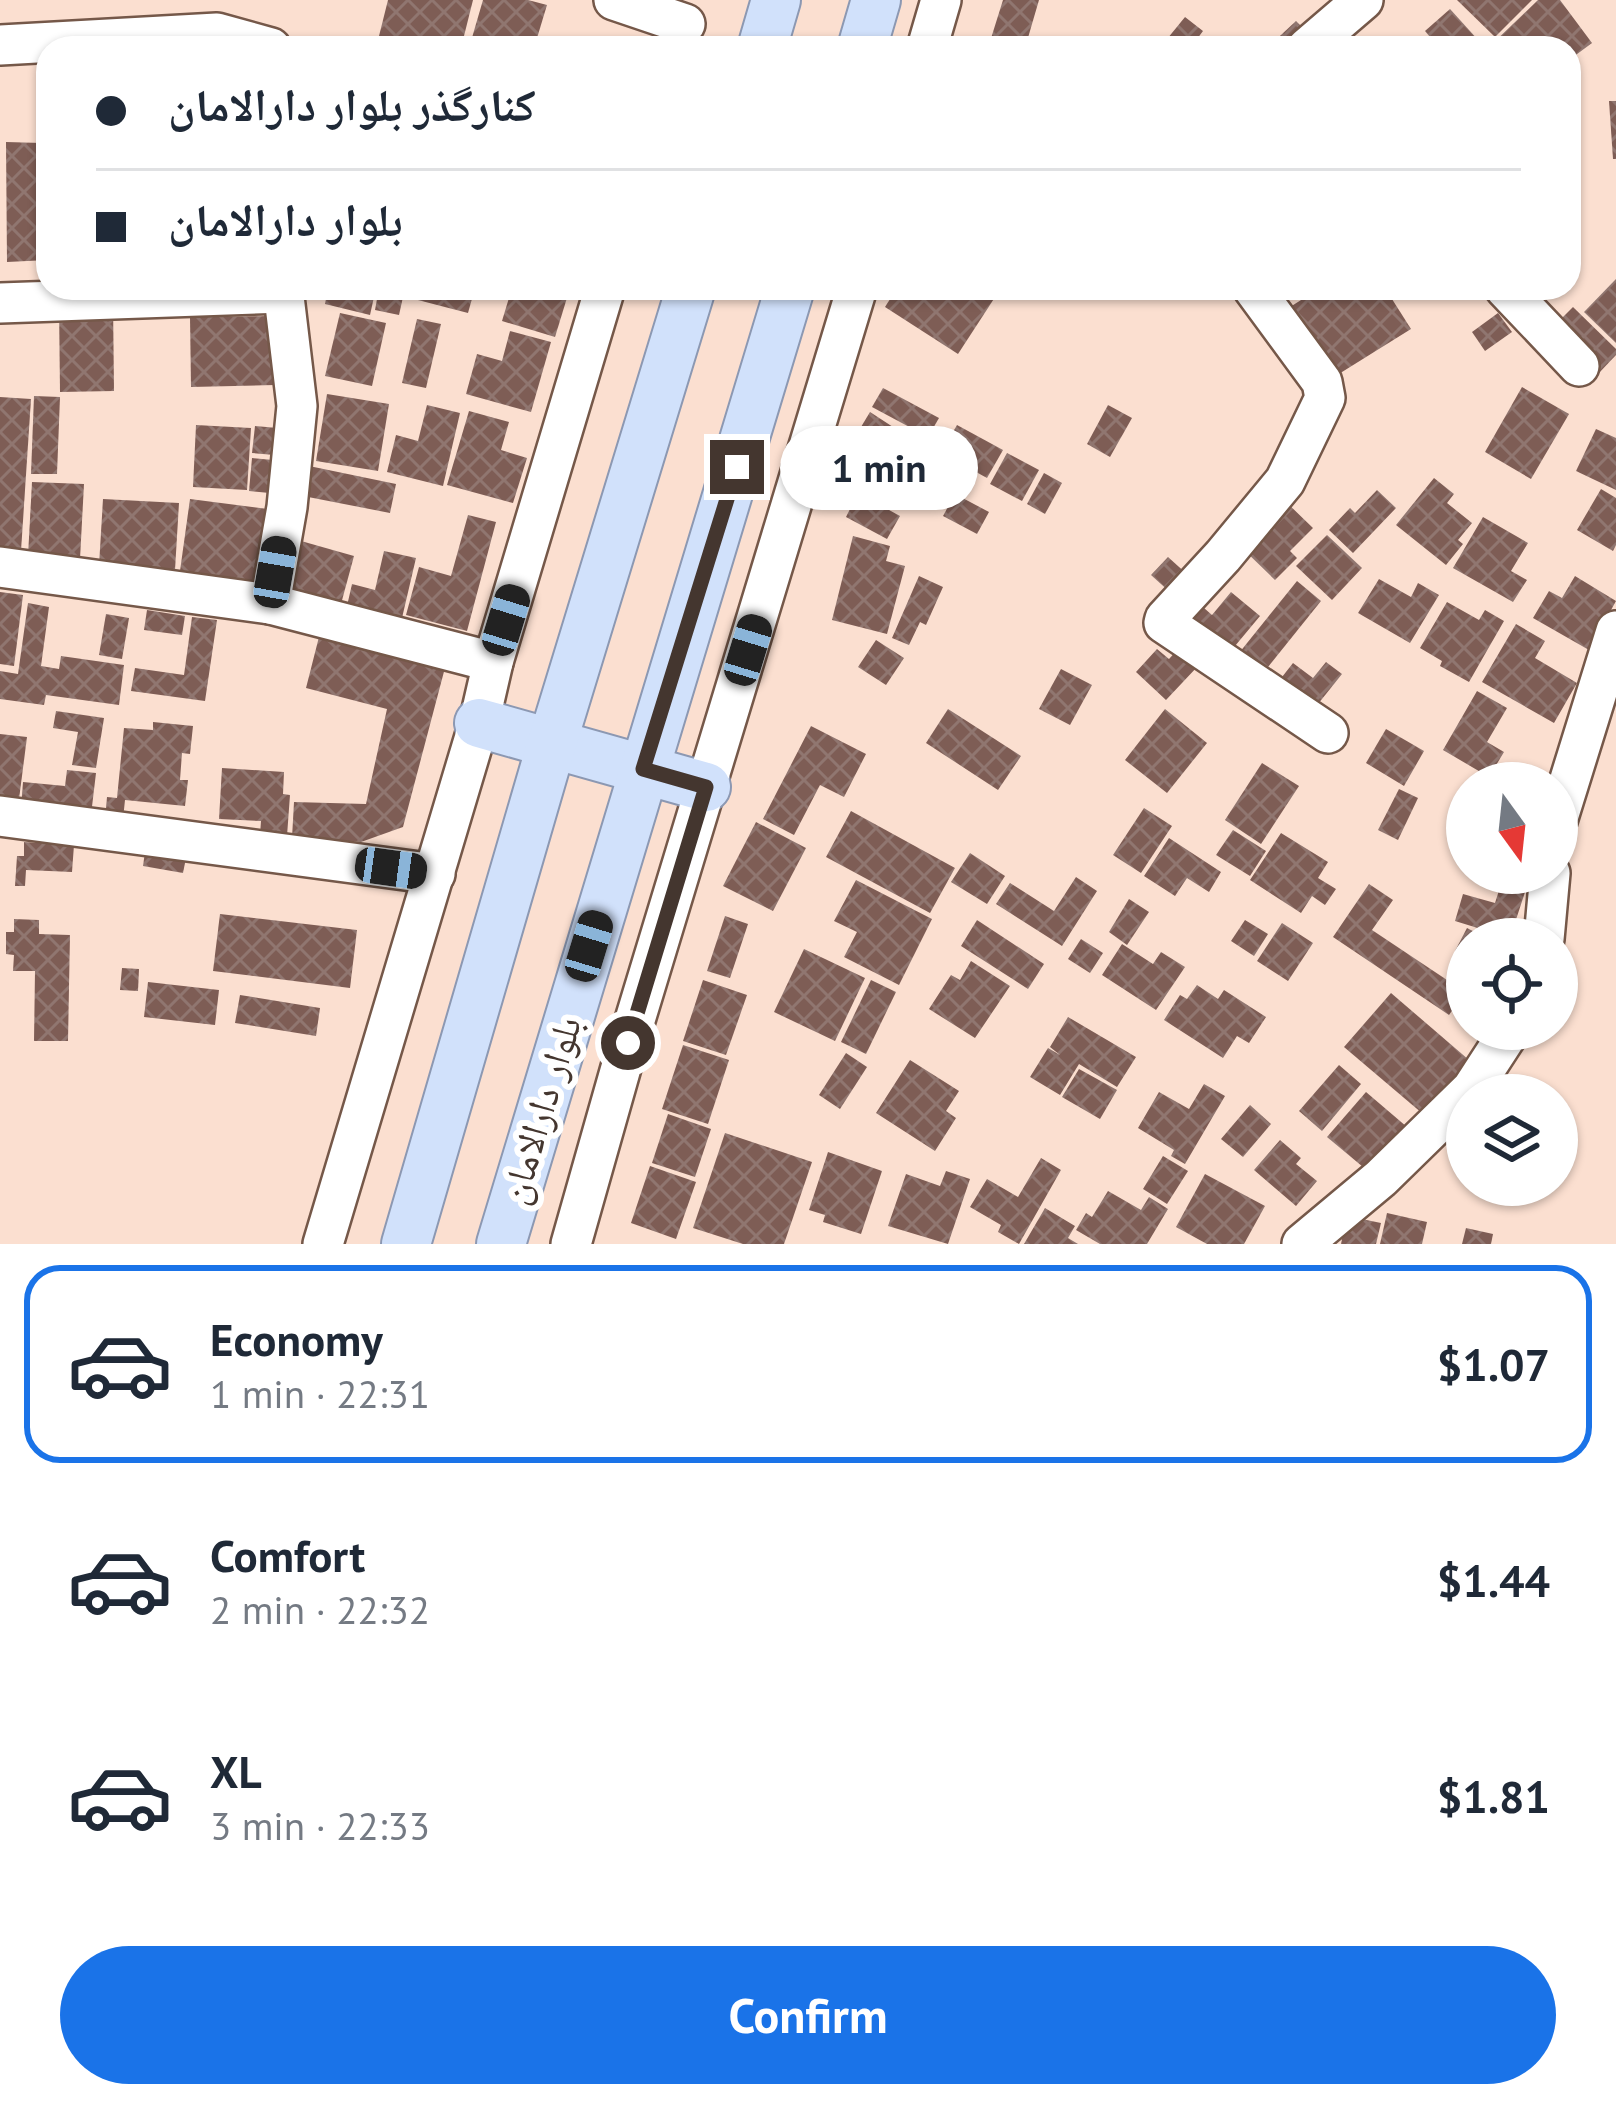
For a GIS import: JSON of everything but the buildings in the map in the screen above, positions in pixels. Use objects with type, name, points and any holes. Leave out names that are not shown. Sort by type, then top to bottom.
[{"type":"main road","points":[[766,36],[776,0]]},
{"type":"main road","points":[[866,36],[876,0]]},
{"type":"main road","points":[[406,1244],[552,743],[688,300]]},
{"type":"main road","name":"بلوار دارالامان","points":[[501,1244],[786,300]]},
{"type":"main road","points":[[479,723],[706,787]]},
{"type":"street","points":[[614,0],[685,24]]},
{"type":"street","points":[[930,36],[941,0]]},
{"type":"street","points":[[1316,36],[1339,7]]},
{"type":"street","points":[[163,36],[228,36]]},
{"type":"street","points":[[0,45],[36,43]]},
{"type":"street","points":[[0,303],[65,300]]},
{"type":"street","points":[[270,604],[298,406],[284,300]]},
{"type":"street","points":[[323,1244],[601,300]]},
{"type":"street","points":[[571,1244],[853,300]]},
{"type":"street","points":[[1262,300],[1322,382],[1325,398],[1285,481],[1164,623],[1328,733]]},
{"type":"street","points":[[1516,300],[1579,366]]},
{"type":"street","points":[[0,567],[270,604],[493,662]]},
{"type":"street","points":[[1575,762],[1616,631]]},
{"type":"street","points":[[0,816],[434,874]]},
{"type":"street","points":[[1302,1244],[1381,1178],[1472,1089],[1497,1050]]},
{"type":"route","points":[[628,1043],[706,787],[643,769],[737,467]]}]
